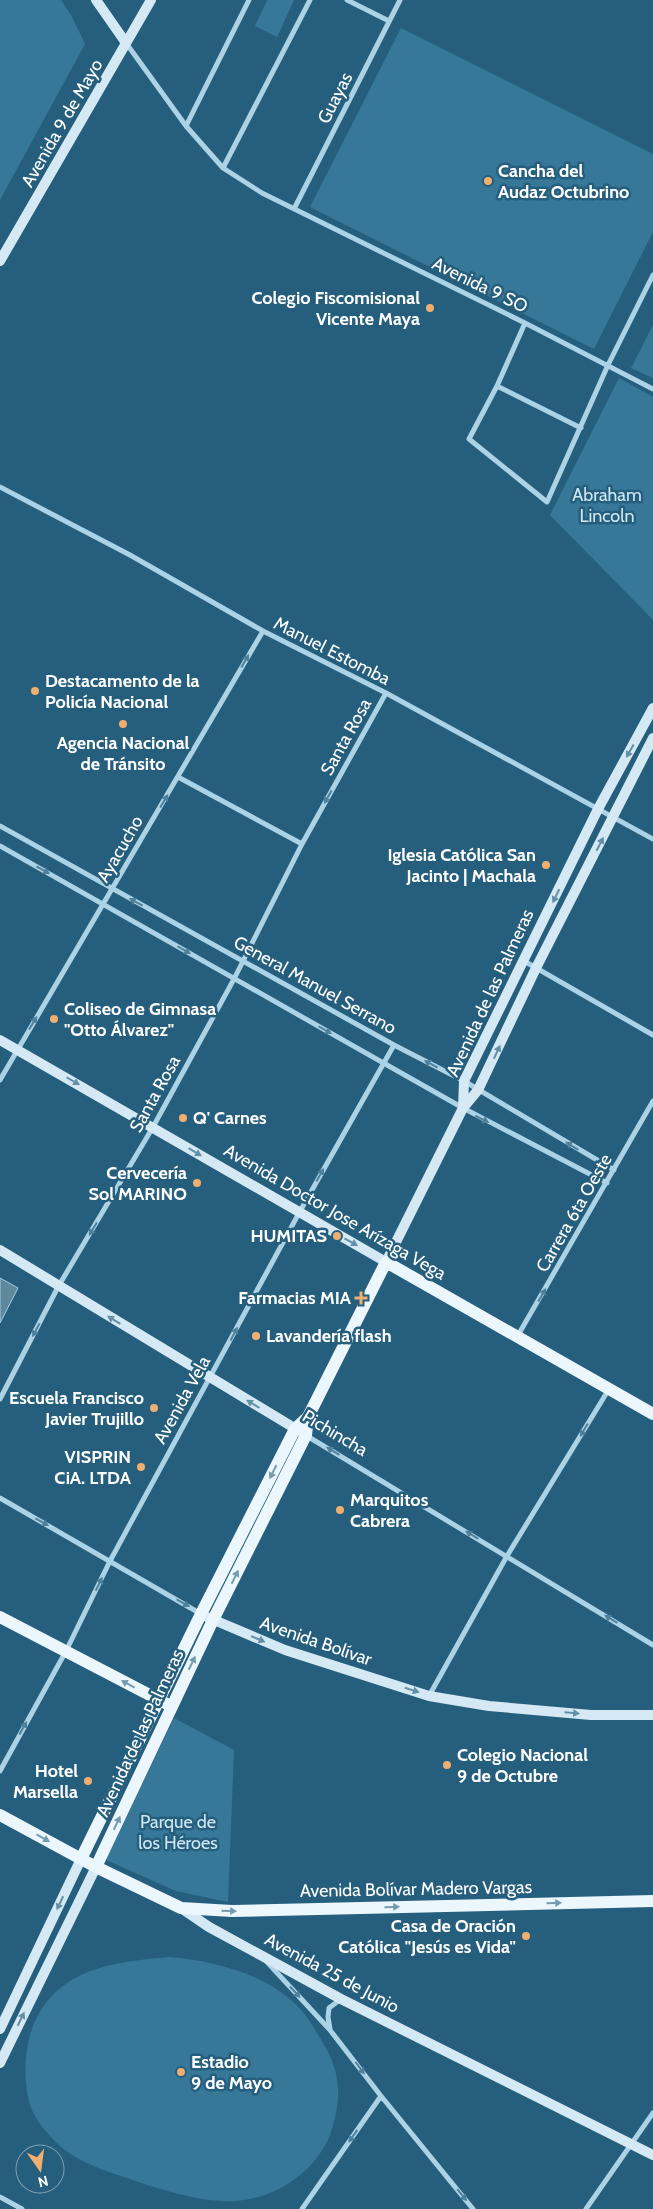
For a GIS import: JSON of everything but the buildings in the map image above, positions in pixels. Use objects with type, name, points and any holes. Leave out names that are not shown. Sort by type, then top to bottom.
[{"type":"main road","name":"Avenida Doctor Jose Arízaga Vega","points":[[386,1262],[653,1414]]},
{"type":"main road","name":"Avenida de las Palmeras","points":[[81,1859],[160,1700],[207,1617],[386,1262]]},
{"type":"main road","points":[[0,1616],[172,1706]]},
{"type":"main road","name":"Avenida de las Palmeras","points":[[96,1867],[172,1706],[207,1617]]},
{"type":"main road","name":"Avenida 25 de Junio","points":[[0,1815],[96,1867],[181,1908]]},
{"type":"main road","name":"Avenida Bolívar Madero Vargas","points":[[181,1908],[232,1911],[653,1901]]},
{"type":"street","points":[[96,0],[126,43]]},
{"type":"street","name":"Avenida 9 de Mayo","points":[[0,261],[150,0]]},
{"type":"street","points":[[186,126],[249,0]]},
{"type":"street","points":[[224,168],[310,0]]},
{"type":"street","points":[[347,0],[389,21]]},
{"type":"street","name":"Guayas","points":[[294,209],[400,0]]},
{"type":"street","name":"Avenida 9 SO","points":[[126,43],[186,126],[224,168],[262,193],[525,323],[653,389]]},
{"type":"street","points":[[525,323],[497,386],[469,439],[547,502],[608,365],[653,275]]},
{"type":"street","points":[[497,386],[581,428]]},
{"type":"street","name":"Manuel Estomba","points":[[0,487],[130,555],[263,631],[386,694],[653,839]]},
{"type":"street","name":"Ayacucho","points":[[0,1080],[105,904],[263,631]]},
{"type":"street","name":"Santa Rosa","points":[[0,1398],[58,1287],[154,1127],[234,978],[302,844],[386,694]]},
{"type":"street","name":"Avenida de las Palmeras","points":[[463,1108],[464,1081],[598,809],[653,708]]},
{"type":"street","name":"Avenida de las Palmeras","points":[[386,1262],[463,1108],[478,1090],[536,968],[653,738]]},
{"type":"street","points":[[178,777],[302,844]]},
{"type":"street","name":"General Manuel Serrano","points":[[0,826],[394,1045],[464,1081],[614,1170]]},
{"type":"street","name":"General Manuel Serrano","points":[[0,846],[105,904],[383,1064],[607,1183]]},
{"type":"street","points":[[524,961],[653,1035]]},
{"type":"street","name":"Avenida Doctor Jose Arízaga Vega","points":[[0,1040],[386,1262]]},
{"type":"street","name":"Avenida Vela","points":[[0,1771],[66,1651],[110,1560],[299,1213],[394,1045]]},
{"type":"street","name":"Carrera 6ta Oeste","points":[[517,1337],[653,1101]]},
{"type":"street","name":"Pichincha","points":[[0,1250],[58,1287],[653,1645]]},
{"type":"street","points":[[429,1696],[507,1556],[609,1388]]},
{"type":"street","name":"Avenida Bolívar","points":[[0,1498],[207,1617],[285,1650],[429,1696],[489,1706],[591,1715],[653,1715]]},
{"type":"street","name":"Avenida de las Palmeras","points":[[0,2029],[81,1859]]},
{"type":"street","name":"Avenida de las Palmeras","points":[[0,2063],[96,1867]]},
{"type":"street","name":"Avenida 25 de Junio","points":[[181,1908],[209,1928],[341,1999],[653,2155]]},
{"type":"street","points":[[261,1957],[330,2030],[473,2209]]},
{"type":"street","points":[[330,2030],[328,2012],[332,2005],[341,1999]]},
{"type":"street","points":[[302,2209],[381,2096]]},
{"type":"street","points":[[586,2209],[653,2113]]},
{"type":"street","points":[[0,2197],[22,2209]]},
{"type":"green space","points":[[0,0],[61,0],[71,15],[85,44],[0,200]]},
{"type":"green space","points":[[267,0],[294,0],[277,37],[255,26]]},
{"type":"green space","name":"Cancha del Audaz Octubrino","points":[[401,28],[653,154],[653,232],[594,349],[310,207]]},
{"type":"green space","points":[[653,325],[653,378],[631,368]]},
{"type":"green space","name":"Abraham Lincoln","points":[[619,378],[653,397],[653,620],[550,515]]},
{"type":"green space","name":"Parque de los Héroes","points":[[174,1718],[234,1750],[228,1902],[176,1891],[106,1860]]},
{"type":"green space","name":"Estadio 9 de Mayo","points":[[169,1957],[205,1962],[223,1966],[258,1979],[289,1998],[302,2011],[326,2048],[335,2068],[338,2088],[337,2108],[332,2129],[326,2144],[307,2169],[281,2188],[251,2199],[235,2201],[194,2198],[166,2191],[107,2171],[77,2158],[65,2150],[65,2144],[58,2144],[53,2139],[41,2126],[34,2114],[27,2092],[27,2050],[31,2032],[41,2011],[53,1994],[69,1982],[86,1973],[106,1966]]},
{"type":"shaded area","points":[[0,1278],[18,1288],[0,1323]]},
{"type":"place","name":"Cancha del Audaz Octubrino","points":[[488,181]]},
{"type":"place","name":"Colegio Fiscomisional Vicente Maya","points":[[430,308]]},
{"type":"place","name":"Destacamento de la Policía Nacional","points":[[35,691]]},
{"type":"place","name":"Agencia Nacional de Tránsito","points":[[123,724]]},
{"type":"place","name":"Iglesia Católica San Jacinto | Machala","points":[[546,865]]},
{"type":"place","name":"Coliseo de Gimnasa \"Otto Álvarez\"","points":[[54,1019]]},
{"type":"place","name":"Q' Carnes","points":[[183,1118]]},
{"type":"place","name":"Cervecería Sol MARINO","points":[[197,1183]]},
{"type":"place","name":"HUMITAS","points":[[337,1236]]},
{"type":"place","name":"Farmacias MIA","points":[[361,1298]]},
{"type":"place","name":"Lavandería flash","points":[[256,1336]]},
{"type":"place","name":"Escuela Francisco Javier Trujillo","points":[[154,1408]]},
{"type":"place","name":"VISPRIN CiA. LTDA","points":[[141,1467]]},
{"type":"place","name":"Marquitos Cabrera","points":[[340,1510]]},
{"type":"place","name":"Colegio Nacional 9 de Octubre","points":[[447,1765]]},
{"type":"place","name":"Hotel Marsella","points":[[88,1781]]},
{"type":"place","name":"Casa de Oración Católica \"Jesús es Vida\"","points":[[526,1936]]},
{"type":"place","name":"Estadio 9 de Mayo","points":[[181,2072]]}]
